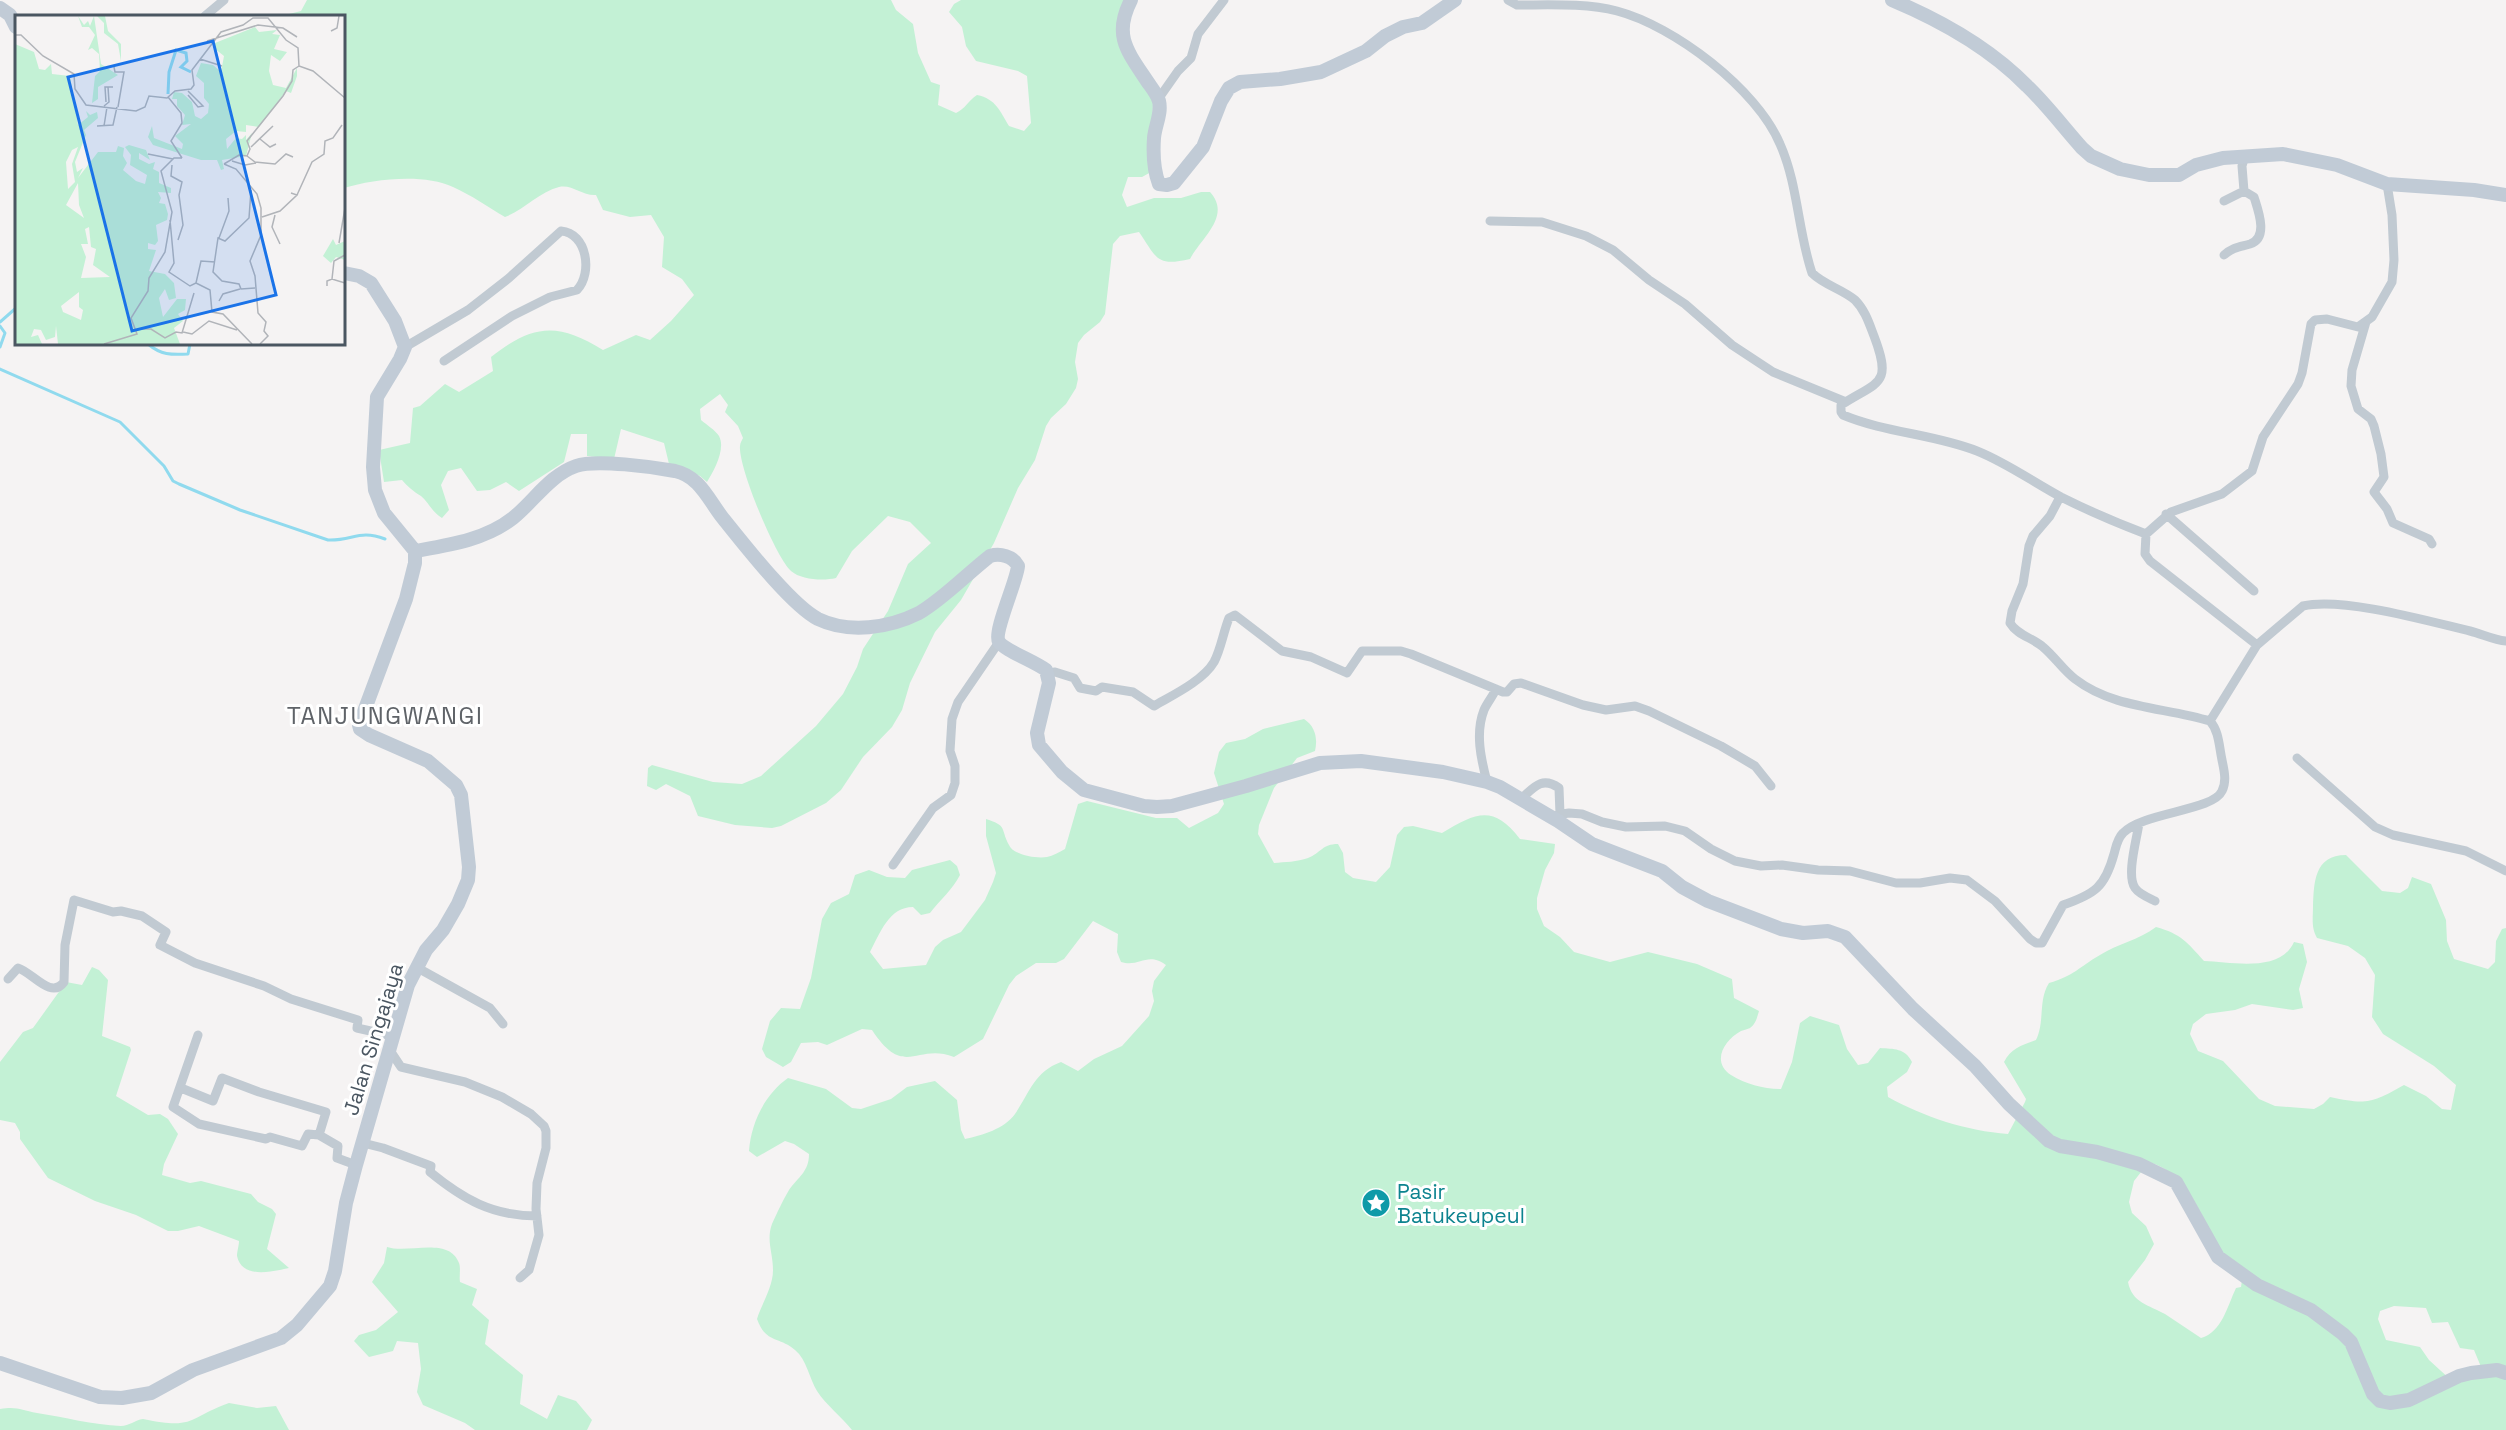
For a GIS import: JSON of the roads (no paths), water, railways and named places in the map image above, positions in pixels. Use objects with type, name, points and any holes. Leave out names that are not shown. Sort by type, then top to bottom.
[{"type":"street","points":[[206,15],[224,0]]},
{"type":"street","points":[[1131,0],[1121,24],[1124,39],[1134,62],[1159,98],[1160,106],[1154,138],[1156,176],[1159,184],[1167,185],[1174,183],[1203,147],[1221,100],[1229,88],[1240,82],[1280,79],[1322,72],[1366,51],[1385,36],[1402,27],[1422,23],[1455,0]]},
{"type":"street","points":[[1159,98],[1178,71],[1191,58],[1198,34],[1224,0]]},
{"type":"street","points":[[1508,0],[1517,5],[1607,9],[1652,24],[1723,71],[1766,119],[1783,151],[1812,273],[1840,290],[1861,307],[1882,356],[1884,368],[1876,384],[1846,402],[1840,409],[1844,415],[1884,427],[1959,444],[1995,459],[2060,496],[2146,534]]},
{"type":"street","points":[[1892,0],[1942,23],[1985,50],[2027,85],[2082,148],[2104,163],[2132,172],[2173,176],[2207,161],[2245,155],[2283,154],[2337,165],[2387,184],[2474,190],[2506,195]]},
{"type":"street","points":[[0,9],[10,15],[15,25]]},
{"type":"street","points":[[2244,191],[2242,165],[2245,155]]},
{"type":"street","points":[[2257,645],[2150,561],[2145,554],[2146,534],[2166,514],[2222,494],[2252,471],[2263,437],[2298,384],[2311,324],[2315,320],[2326,319],[2358,327],[2372,317],[2388,290],[2393,272],[2392,215],[2387,184]]},
{"type":"street","points":[[2224,201],[2244,191]]},
{"type":"street","points":[[2224,255],[2235,247],[2252,243],[2261,234],[2262,228],[2254,197],[2244,191]]},
{"type":"street","points":[[1490,221],[1542,222],[1586,236],[1614,250],[1649,280],[1685,304],[1732,345],[1773,372],[1846,402]]},
{"type":"street","points":[[444,361],[512,316],[550,297],[577,290],[586,276],[585,252],[579,243],[567,232],[561,231],[509,278],[468,310],[405,347],[377,397],[373,467],[375,490],[384,513],[416,551],[457,543],[489,532],[513,518],[547,485],[567,471],[590,463],[674,471],[691,477],[742,542],[804,609],[831,624],[867,627],[896,623],[929,606],[990,556],[996,554],[1010,557],[1018,566],[1017,574],[1001,620],[999,642],[958,702],[952,718],[950,750],[955,766],[955,783],[951,795],[933,808],[893,865]]},
{"type":"street","points":[[345,273],[365,278],[371,283],[395,321],[405,347]]},
{"type":"street","points":[[2366,322],[2352,370],[2351,386],[2358,409],[2371,419],[2381,454],[2384,477],[2374,492],[2387,509],[2393,523],[2429,539],[2432,544]]},
{"type":"street","points":[[1555,815],[1582,814],[1602,822],[1626,827],[1665,826],[1685,831],[1711,849],[1735,861],[1761,866],[1782,865],[1818,870],[1850,871],[1896,883],[1920,883],[1950,878],[1967,880],[1995,901],[2030,939],[2039,944],[2045,941],[2057,912],[2063,905],[2085,897],[2103,883],[2118,840],[2129,829],[2178,810],[2204,804],[2222,793],[2225,776],[2217,731],[2210,721],[2129,704],[2090,689],[2068,674],[2039,643],[2013,627],[2010,617],[2023,584],[2029,546],[2033,536],[2050,516],[2060,496]]},
{"type":"street","points":[[2166,514],[2254,591]]},
{"type":"street","name":"Jalan Singajaya","points":[[0,1363],[100,1397],[122,1398],[151,1393],[193,1370],[281,1338],[297,1325],[330,1286],[335,1271],[346,1203],[408,985],[426,950],[443,930],[458,904],[468,880],[469,867],[461,795],[456,784],[428,761],[369,735],[360,729],[359,725],[409,591],[416,563],[416,551]]},
{"type":"street","points":[[2210,721],[2257,645],[2302,606],[2312,604],[2388,613],[2506,641]]},
{"type":"street","points":[[1048,673],[1055,672],[1074,678],[1078,686],[1087,689],[1096,691],[1102,687],[1133,692],[1154,706],[1166,701],[1211,667],[1221,645],[1229,618],[1235,615],[1282,651],[1311,657],[1347,673],[1362,651],[1401,651],[1433,661],[1507,692],[1514,684],[1521,683],[1583,705],[1606,710],[1635,706],[1721,746],[1755,766],[1771,786]]},
{"type":"street","points":[[999,642],[1013,652],[1040,665],[1048,673],[1049,683],[1037,734],[1039,745],[1062,772],[1084,790],[1144,806],[1172,806],[1320,763],[1361,761],[1443,772],[1487,782],[1555,815],[1592,844],[1662,871],[1682,887],[1708,901],[1781,929],[1803,933],[1827,931],[1845,937],[1912,1009],[1975,1066],[2009,1104],[2049,1141],[2060,1146],[2097,1152],[2139,1164],[2176,1182],[2218,1257],[2257,1285],[2311,1310],[2343,1334],[2351,1342],[2373,1394],[2380,1401],[2390,1403],[2409,1400],[2459,1376],[2503,1369]]},
{"type":"street","points":[[1487,782],[1480,751],[1480,730],[1485,708],[1496,689]]},
{"type":"street","points":[[2297,758],[2375,827],[2393,835],[2466,851],[2486,859],[2506,872]]},
{"type":"street","points":[[1521,799],[1540,782],[1545,781],[1555,785],[1561,793],[1555,815]]},
{"type":"street","points":[[2139,824],[2131,874],[2132,883],[2136,890],[2155,901]]},
{"type":"street","points":[[8,979],[18,968],[47,987],[54,989],[60,987],[63,982],[66,945],[74,900],[113,912],[142,916],[166,932],[160,945],[181,957],[264,986],[291,999],[358,1020],[357,1028],[391,1042],[401,1067],[465,1082],[531,1114],[544,1126],[546,1148],[537,1182],[539,1235],[530,1269],[520,1278]]},
{"type":"street","points":[[416,967],[490,1008],[503,1024]]},
{"type":"street","points":[[198,1035],[173,1107],[199,1124],[302,1146],[308,1134],[319,1135],[338,1146],[337,1158],[356,1165]]},
{"type":"street","points":[[180,1088],[213,1101],[222,1078],[259,1092],[326,1112],[319,1135]]},
{"type":"street","points":[[363,1143],[430,1166],[429,1172],[469,1200],[501,1212],[537,1216]]},
{"type":"waterway","points":[[0,322],[15,309]]},
{"type":"waterway","points":[[0,326],[5,333],[0,347]]},
{"type":"waterway","points":[[149,345],[167,354],[188,354],[190,345]]},
{"type":"waterway","points":[[0,369],[120,422],[164,466],[173,481],[179,484],[240,510],[328,540],[362,535],[385,539]]},
{"type":"place","name":"Pasir Batukeupeul","points":[[1376,1203]]},
{"type":"district","name":"TANJUNGWANGI","points":[[385,715]]}]
